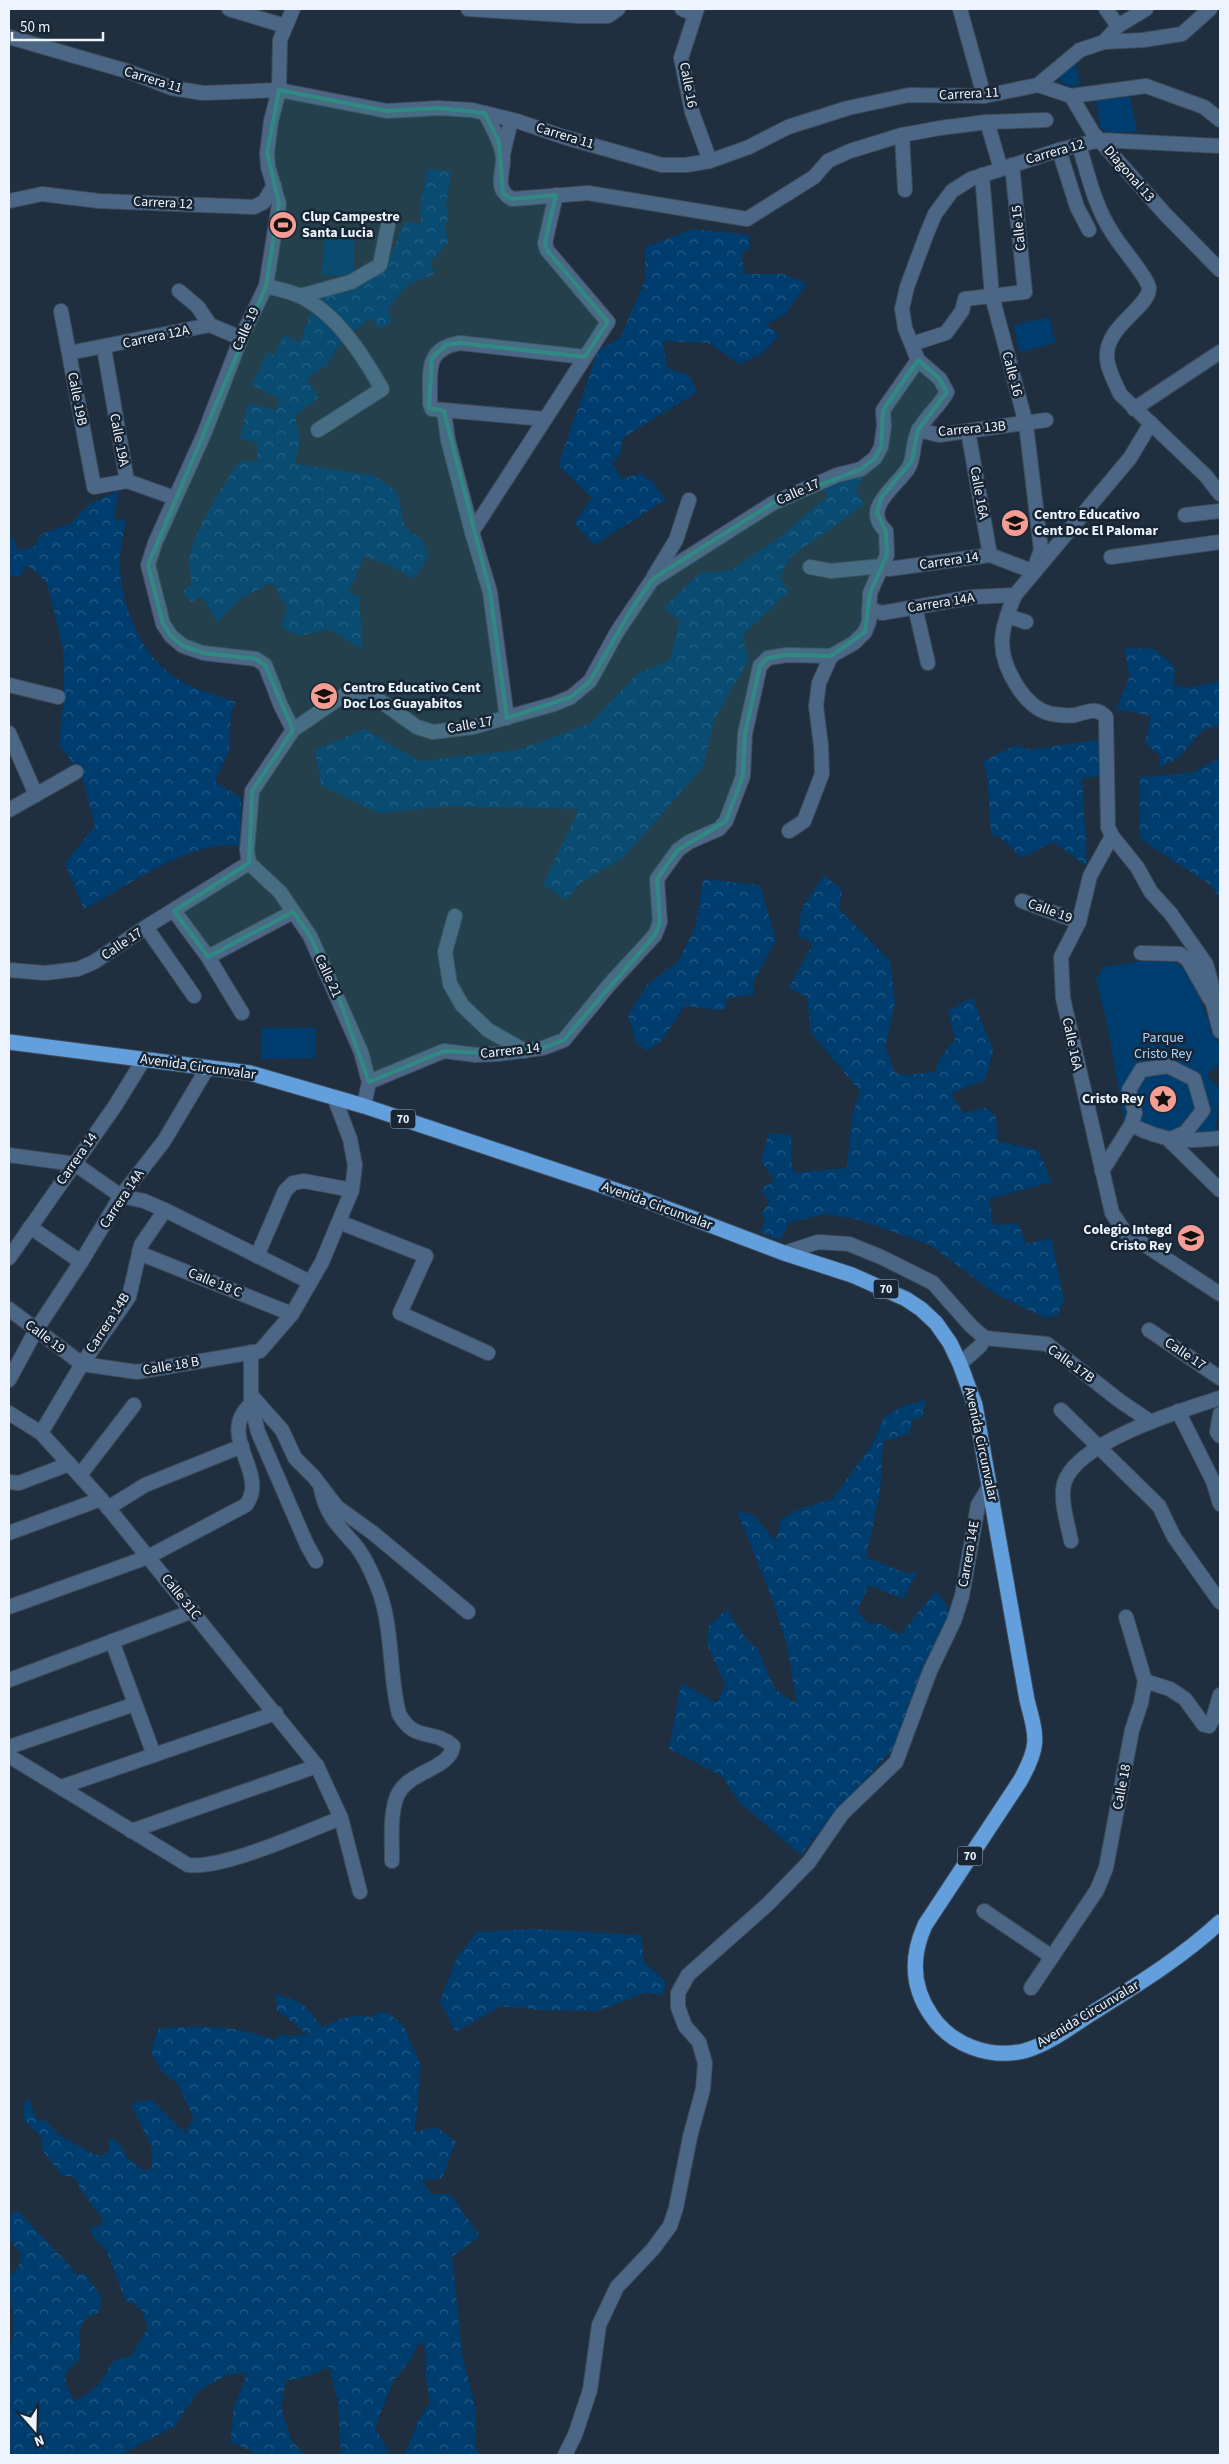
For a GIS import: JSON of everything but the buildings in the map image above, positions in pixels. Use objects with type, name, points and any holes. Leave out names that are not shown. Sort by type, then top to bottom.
[{"type":"main road","name":"Avenida Circunvalar","points":[[9,1042],[250,1073],[334,1097],[639,1198],[852,1275],[906,1299],[936,1323],[950,1343],[975,1405],[1027,1700],[1036,1735],[1033,1759],[1020,1782],[925,1925],[919,1939],[914,1968],[916,1983],[925,2007],[937,2024],[952,2037],[967,2045],[986,2052],[1008,2053],[1025,2050],[1071,2027],[1144,1982],[1220,1922]]},
{"type":"street","points":[[229,9],[285,26]]},
{"type":"street","name":"Calle 19","points":[[293,9],[280,40],[279,90],[271,121],[267,153],[268,167],[279,204],[266,286],[241,338],[204,434],[175,498],[148,565],[163,624],[171,636],[183,646],[203,653],[256,659],[265,665],[281,706],[293,730]]},
{"type":"street","points":[[468,9],[579,16],[608,16],[618,9]]},
{"type":"street","points":[[960,9],[984,96]]},
{"type":"street","points":[[1106,9],[1118,26]]},
{"type":"street","points":[[1104,42],[1118,26],[1146,9]]},
{"type":"street","name":"Carrera 11","points":[[10,40],[127,72],[172,88],[203,92],[279,90],[387,111],[439,108],[472,110],[662,165],[686,166],[710,161],[749,147],[788,127],[848,108],[909,95],[984,96],[1038,85],[1080,50],[1104,42],[1143,40],[1182,34],[1210,9]]},
{"type":"street","name":"Calle 16","points":[[691,10],[681,58],[692,112],[710,161]]},
{"type":"street","points":[[1038,85],[1071,96],[1146,86],[1204,107],[1220,120]]},
{"type":"street","name":"Diagonal 13","points":[[1071,96],[1093,133],[1165,214],[1220,270]]},
{"type":"street","points":[[485,113],[499,142],[503,157]]},
{"type":"street","points":[[509,129],[503,157],[500,186],[504,194],[512,199],[588,193],[747,219],[814,177],[828,161],[850,151],[902,135],[987,122],[1046,120]]},
{"type":"street","name":"Calle 15","points":[[987,122],[1006,167],[1026,292],[992,296]]},
{"type":"street","points":[[902,135],[905,190]]},
{"type":"street","name":"Carrera 12","points":[[982,175],[1059,150],[1100,140],[1220,146]]},
{"type":"street","points":[[1079,145],[1099,210],[1124,252],[1147,280],[1149,290],[1146,300],[1116,329],[1107,354],[1112,376],[1120,394],[1206,476],[1220,494]]},
{"type":"street","points":[[1059,150],[1077,207],[1089,230]]},
{"type":"street","points":[[789,831],[804,821],[822,774],[816,706],[819,683],[831,656],[854,643],[865,632],[869,622],[870,593],[887,555],[888,542],[886,531],[881,526],[877,513],[881,498],[904,476],[912,461],[918,430],[946,392],[940,378],[918,360],[904,328],[902,309],[907,287],[935,214],[952,191],[971,178],[982,175]]},
{"type":"street","name":"Calle 16","points":[[982,175],[992,296],[1026,424],[1042,550],[1032,571]]},
{"type":"street","name":"Carrera 12","points":[[9,201],[42,194],[99,201],[254,207],[264,202],[274,185]]},
{"type":"street","points":[[472,532],[608,322],[548,250],[545,243],[556,195]]},
{"type":"street","points":[[300,296],[351,282],[380,265],[388,225]]},
{"type":"street","points":[[266,286],[300,296],[321,310],[360,352],[382,389],[318,430]]},
{"type":"street","points":[[179,291],[198,308],[210,325],[241,338]]},
{"type":"street","points":[[912,344],[946,333],[962,311],[965,299],[992,296]]},
{"type":"street","name":"Calle 19B","points":[[61,311],[94,487],[127,481]]},
{"type":"street","name":"Carrera 12A","points":[[69,353],[104,348],[210,325]]},
{"type":"street","points":[[545,419],[432,409],[430,404],[432,358],[437,351],[446,345],[460,342],[586,356]]},
{"type":"street","name":"Calle 19A","points":[[104,348],[127,481],[175,498]]},
{"type":"street","points":[[1134,409],[1220,352]]},
{"type":"street","name":"Calle 17","points":[[9,970],[44,973],[78,969],[114,951],[146,927],[249,863],[247,850],[252,791],[293,730],[344,695],[363,694],[379,700],[417,728],[433,732],[473,727],[554,704],[571,697],[590,681],[617,632],[652,580],[774,502],[837,475],[861,469],[875,458],[881,447],[884,426],[883,410],[918,360]]},
{"type":"street","points":[[444,411],[448,440],[490,592],[507,718]]},
{"type":"street","name":"Carrera 13B","points":[[918,430],[939,435],[1046,420]]},
{"type":"street","points":[[1151,423],[1130,458],[1032,571],[1015,595],[1007,616],[1002,643],[1010,674],[1025,698],[1041,711],[1074,715],[1091,710],[1101,712],[1106,717],[1108,827],[1112,836],[1137,867],[1151,892],[1171,914],[1206,964],[1220,1031]]},
{"type":"street","name":"Calle 16A","points":[[968,431],[990,555]]},
{"type":"street","points":[[652,580],[676,540],[689,500]]},
{"type":"street","points":[[1185,515],[1220,511]]},
{"type":"street","points":[[1112,557],[1220,542]]},
{"type":"street","name":"Carrera 14","points":[[810,567],[831,571],[882,566],[889,569],[990,555],[1032,571]]},
{"type":"street","name":"Carrera 14A","points":[[869,609],[882,613],[972,597],[1015,595]]},
{"type":"street","points":[[915,607],[928,663]]},
{"type":"street","points":[[1007,616],[1026,622]]},
{"type":"street","name":"Carrera 14","points":[[369,1082],[388,1076],[444,1051],[476,1055],[525,1051],[543,1048],[564,1040],[609,985],[655,934],[660,922],[656,879],[678,850],[689,842],[718,830],[732,810],[743,776],[745,734],[760,666],[768,658],[788,655],[831,656]]},
{"type":"street","points":[[9,685],[58,697]]},
{"type":"street","points":[[9,734],[36,794]]},
{"type":"street","points":[[9,810],[76,772]]},
{"type":"street","name":"Calle 16A","points":[[1112,836],[1090,876],[1079,922],[1061,957],[1063,998],[1102,1171],[1112,1212],[1125,1232],[1220,1294]]},
{"type":"street","name":"Calle 21","points":[[249,863],[280,892],[310,936],[361,1052],[369,1082],[364,1106]]},
{"type":"street","name":"Calle 19","points":[[1022,901],[1079,922]]},
{"type":"street","points":[[174,911],[208,957],[242,1013]]},
{"type":"street","points":[[208,957],[293,912]]},
{"type":"street","points":[[455,916],[445,952],[450,984],[462,1005],[488,1030],[525,1051]]},
{"type":"street","points":[[146,927],[194,996]]},
{"type":"street","points":[[1141,954],[1180,954],[1188,960],[1213,1004]]},
{"type":"street","name":"Carrera 14","points":[[9,1258],[116,1106],[144,1059]]},
{"type":"street","points":[[1102,1171],[1132,1126],[1135,1113],[1129,1090],[1141,1070],[1168,1066],[1194,1079],[1203,1110],[1186,1132],[1169,1140]]},
{"type":"street","name":"Carrera 14A","points":[[9,1380],[36,1330],[81,1262],[121,1196],[164,1141],[208,1067]]},
{"type":"street","points":[[316,1561],[265,1450],[258,1432],[251,1400],[255,1352],[292,1314],[322,1262],[352,1190],[355,1164],[350,1139],[334,1097]]},
{"type":"street","points":[[1132,1126],[1154,1137],[1169,1140],[1220,1138]]},
{"type":"street","points":[[1169,1140],[1220,1190]]},
{"type":"street","points":[[9,1155],[75,1164],[121,1196],[144,1201],[165,1210],[310,1282]]},
{"type":"street","points":[[257,1256],[285,1191],[293,1183],[304,1181],[352,1190]]},
{"type":"street","name":"Carrera 14B","points":[[41,1432],[82,1364],[129,1297],[141,1245],[165,1210]]},
{"type":"street","points":[[339,1222],[426,1256],[400,1314],[488,1353]]},
{"type":"street","points":[[30,1227],[81,1262]]},
{"type":"street","points":[[784,1252],[818,1242],[848,1244],[881,1256],[933,1283],[971,1326],[985,1338],[980,1346],[960,1364]]},
{"type":"street","name":"Calle 18 C","points":[[139,1253],[292,1314]]},
{"type":"street","name":"Calle 19","points":[[9,1309],[82,1364]]},
{"type":"street","name":"Calle 17","points":[[1149,1330],[1220,1378]]},
{"type":"street","name":"Calle 17B","points":[[985,1338],[1047,1344],[1120,1401],[1151,1422]]},
{"type":"street","name":"Calle 18 B","points":[[82,1364],[137,1372],[255,1352]]},
{"type":"street","points":[[1072,1541],[1063,1497],[1064,1484],[1074,1468],[1098,1446],[1178,1411],[1220,1398]]},
{"type":"street","points":[[9,1607],[148,1557],[246,1506],[252,1497],[253,1487],[242,1446],[238,1421],[251,1400]]},
{"type":"street","points":[[251,1400],[282,1430],[295,1458],[314,1477],[321,1489],[337,1507],[352,1520],[373,1533],[468,1612]]},
{"type":"street","points":[[80,1475],[134,1405]]},
{"type":"street","points":[[1061,1410],[1159,1506],[1174,1537],[1220,1602]]},
{"type":"street","points":[[1178,1411],[1213,1481],[1220,1504]]},
{"type":"street","name":"Calle 31C","points":[[9,1413],[41,1432],[80,1475],[193,1611],[317,1766],[341,1818],[360,1892]]},
{"type":"street","points":[[1219,1434],[1220,1414]]},
{"type":"street","points":[[9,1533],[104,1503],[242,1446]]},
{"type":"street","points":[[9,1482],[19,1483],[69,1464]]},
{"type":"street","name":"Carrera 14E","points":[[565,2455],[575,2435],[590,2390],[599,2324],[617,2287],[653,2250],[670,2226],[676,2208],[690,2137],[703,2089],[705,2063],[699,2042],[685,2026],[678,2007],[678,1993],[688,1975],[768,1904],[809,1862],[842,1814],[896,1762],[930,1671],[954,1620],[962,1596],[978,1505],[990,1486]]},
{"type":"street","points":[[321,1489],[330,1517],[357,1547],[376,1583],[387,1625],[399,1714],[406,1726],[413,1732],[448,1741],[453,1746],[452,1754],[443,1762],[411,1779],[396,1798],[392,1861]]},
{"type":"street","points":[[9,1680],[193,1611]]},
{"type":"street","points":[[1126,1617],[1145,1681],[1170,1689],[1185,1699],[1204,1725],[1209,1726],[1213,1720],[1220,1695]]},
{"type":"street","points":[[112,1641],[154,1755]]},
{"type":"street","name":"Calle 18","points":[[1031,1988],[1097,1890],[1106,1868],[1132,1730],[1142,1703],[1145,1681]]},
{"type":"street","points":[[9,1747],[135,1704]]},
{"type":"street","points":[[60,1787],[276,1713]]},
{"type":"street","points":[[9,1756],[188,1865],[200,1866],[222,1862],[341,1818]]},
{"type":"street","points":[[131,1831],[317,1766]]},
{"type":"street","points":[[984,1911],[1052,1957]]},
{"type":"highlighted area","points":[[279,90],[387,111],[439,108],[485,113],[499,142],[503,194],[512,199],[556,195],[545,243],[547,250],[608,322],[585,357],[460,343],[446,345],[432,358],[429,408],[444,411],[490,592],[507,718],[571,697],[590,681],[631,610],[652,580],[666,570],[773,503],[861,469],[875,458],[881,447],[883,410],[918,360],[940,379],[947,392],[918,430],[912,461],[881,498],[877,513],[886,531],[887,555],[870,593],[865,632],[831,656],[787,655],[768,658],[760,666],[745,734],[743,776],[726,821],[678,850],[657,879],[660,922],[655,935],[564,1040],[543,1048],[498,1054],[444,1051],[369,1082],[341,1004],[310,936],[293,912],[208,957],[174,911],[249,863],[252,791],[293,730],[265,665],[256,659],[203,653],[183,646],[171,636],[163,624],[148,565],[266,286],[279,204],[267,153]]},
{"type":"green space","points":[[1076,64],[1080,85],[1068,86],[1059,81],[1058,73]]},
{"type":"green space","points":[[1129,92],[1137,132],[1108,133],[1100,128],[1096,101],[1099,98]]},
{"type":"green space","points":[[427,169],[451,171],[446,204],[449,216],[445,226],[448,243],[430,261],[434,274],[412,284],[398,295],[388,310],[392,321],[380,330],[370,318],[353,332],[316,297],[351,287],[387,266],[404,222],[421,223],[420,208]]},
{"type":"green space","points":[[324,229],[355,231],[353,276],[322,275]]},
{"type":"green space","points":[[693,229],[750,235],[750,248],[741,254],[745,274],[782,274],[807,283],[786,314],[766,324],[779,335],[763,353],[740,364],[708,343],[663,341],[667,368],[689,375],[697,392],[621,439],[622,452],[612,463],[622,479],[640,473],[654,483],[665,500],[594,545],[574,523],[592,498],[558,465],[598,351],[620,338],[645,280],[645,247]]},
{"type":"green space","points":[[312,309],[344,338],[326,366],[306,378],[319,397],[295,416],[300,441],[295,464],[373,475],[397,492],[405,528],[422,539],[428,556],[414,579],[393,567],[364,556],[349,592],[359,596],[363,650],[329,629],[299,636],[281,627],[287,608],[272,582],[240,599],[217,622],[203,597],[190,602],[183,591],[192,584],[189,561],[192,549],[202,523],[217,495],[240,461],[258,462],[257,442],[240,438],[248,404],[275,410],[279,399],[252,385],[267,353],[274,355],[285,335],[300,343]]},
{"type":"green space","points":[[1049,317],[1056,343],[1020,352],[1013,325]]},
{"type":"green space","points":[[861,473],[863,478],[855,492],[865,504],[790,557],[780,578],[789,591],[742,636],[749,659],[714,720],[703,767],[623,858],[580,883],[566,900],[543,884],[579,809],[449,806],[378,813],[321,785],[315,750],[364,729],[419,761],[518,750],[591,723],[637,674],[670,660],[680,620],[664,608],[700,573],[729,571],[776,540],[827,497],[822,485]]},
{"type":"green space","points":[[119,490],[114,519],[126,521],[120,559],[123,590],[132,622],[139,636],[158,663],[176,678],[201,690],[236,702],[231,711],[229,751],[215,782],[241,798],[240,846],[222,845],[181,856],[139,877],[84,909],[65,863],[95,826],[81,773],[59,745],[64,695],[63,648],[47,584],[37,572],[27,566],[19,577],[14,575],[9,577],[9,538],[13,537],[18,551],[35,546],[41,534],[70,524],[90,504]]},
{"type":"green space","points":[[1125,647],[1154,649],[1175,667],[1174,685],[1188,688],[1220,681],[1220,725],[1204,729],[1178,758],[1160,767],[1159,755],[1145,743],[1151,716],[1116,709],[1129,678]]},
{"type":"green space","points":[[1102,739],[1103,776],[1082,778],[1087,866],[1053,842],[1022,858],[1005,841],[991,834],[987,776],[983,761],[1016,745],[1031,750]]},
{"type":"green space","points":[[1220,758],[1220,900],[1212,886],[1140,839],[1140,777],[1191,773]]},
{"type":"green space","points":[[824,875],[842,890],[839,909],[890,961],[895,1003],[885,1047],[895,1073],[905,1075],[935,1072],[941,1056],[955,1040],[948,1011],[972,997],[993,1050],[985,1080],[951,1093],[963,1113],[986,1108],[996,1116],[998,1141],[1038,1150],[1052,1182],[989,1199],[993,1225],[1018,1223],[1026,1244],[1051,1238],[1064,1299],[1058,1315],[1046,1318],[997,1295],[930,1245],[857,1219],[825,1214],[788,1223],[781,1240],[760,1232],[765,1222],[761,1213],[769,1203],[761,1188],[775,1182],[761,1160],[769,1133],[791,1135],[791,1161],[794,1173],[847,1168],[852,1116],[860,1091],[811,1033],[807,997],[789,988],[813,943],[798,936],[801,910]]},
{"type":"green space","points":[[703,879],[760,885],[776,940],[754,981],[753,995],[726,998],[726,1008],[719,1010],[684,1006],[664,1038],[648,1051],[636,1043],[628,1015],[646,986],[678,961],[696,926]]},
{"type":"green space","name":"Parque Cristo Rey","points":[[1155,959],[1176,962],[1189,973],[1220,1047],[1220,1065],[1209,1072],[1208,1077],[1220,1089],[1215,1132],[1192,1134],[1169,1132],[1124,1121],[1108,1028],[1096,980],[1103,967]]},
{"type":"green space","points":[[261,1028],[315,1028],[316,1058],[261,1059]]},
{"type":"green space","points":[[926,1400],[922,1417],[913,1419],[909,1434],[883,1441],[880,1492],[866,1557],[908,1574],[918,1571],[903,1599],[869,1585],[857,1611],[870,1625],[879,1623],[900,1635],[936,1591],[950,1610],[895,1747],[835,1812],[801,1855],[740,1803],[722,1776],[669,1749],[681,1683],[717,1703],[725,1684],[707,1644],[709,1626],[727,1609],[744,1636],[758,1650],[775,1689],[797,1704],[787,1646],[773,1601],[737,1511],[753,1515],[776,1541],[781,1519],[797,1510],[832,1499],[872,1445],[884,1417],[905,1405]]},
{"type":"green space","points":[[534,1929],[641,1935],[644,1962],[666,1982],[663,1995],[645,1993],[597,2011],[540,2010],[501,2006],[456,2032],[440,2001],[457,1957],[477,1932]]},
{"type":"green space","points":[[276,1994],[303,2005],[321,2027],[352,2016],[371,2018],[377,2012],[388,2013],[404,2026],[421,2066],[415,2132],[436,2127],[456,2142],[442,2178],[422,2181],[431,2194],[450,2194],[480,2236],[452,2257],[462,2354],[476,2409],[476,2447],[479,2455],[448,2455],[445,2452],[442,2455],[409,2455],[405,2453],[419,2419],[430,2402],[426,2378],[425,2347],[419,2342],[410,2360],[393,2381],[375,2428],[389,2452],[388,2455],[341,2455],[338,2403],[329,2367],[309,2376],[286,2381],[281,2407],[291,2440],[305,2455],[254,2455],[250,2450],[230,2442],[234,2407],[247,2373],[227,2375],[197,2392],[175,2426],[120,2455],[9,2455],[9,2349],[12,2342],[13,2324],[9,2276],[18,2268],[21,2254],[9,2238],[9,2216],[17,2210],[70,2266],[75,2274],[85,2274],[101,2296],[100,2312],[85,2318],[82,2325],[80,2359],[67,2370],[65,2384],[75,2401],[97,2387],[113,2362],[130,2357],[148,2328],[141,2309],[125,2300],[107,2252],[93,2237],[90,2227],[102,2225],[103,2220],[80,2189],[77,2180],[71,2176],[62,2176],[41,2148],[42,2138],[24,2120],[24,2104],[29,2099],[36,2119],[46,2121],[59,2135],[93,2154],[102,2156],[109,2151],[110,2138],[119,2143],[128,2158],[144,2171],[152,2168],[151,2146],[131,2104],[151,2099],[185,2133],[194,2118],[178,2084],[161,2071],[151,2051],[158,2029],[172,2027],[217,2027],[261,2035],[274,2040],[282,2034],[292,2036],[307,2034],[277,2010]]},
{"type":"place","name":"Clup Campestre Santa Lucia","points":[[283,225]]},
{"type":"place","name":"Centro Educativo Cent Doc El Palomar","points":[[1015,523]]},
{"type":"place","name":"Centro Educativo Cent Doc Los Guayabitos","points":[[324,696]]},
{"type":"place","name":"Cristo Rey","points":[[1163,1099]]},
{"type":"place","name":"Colegio Integd Cristo Rey","points":[[1191,1238]]}]
